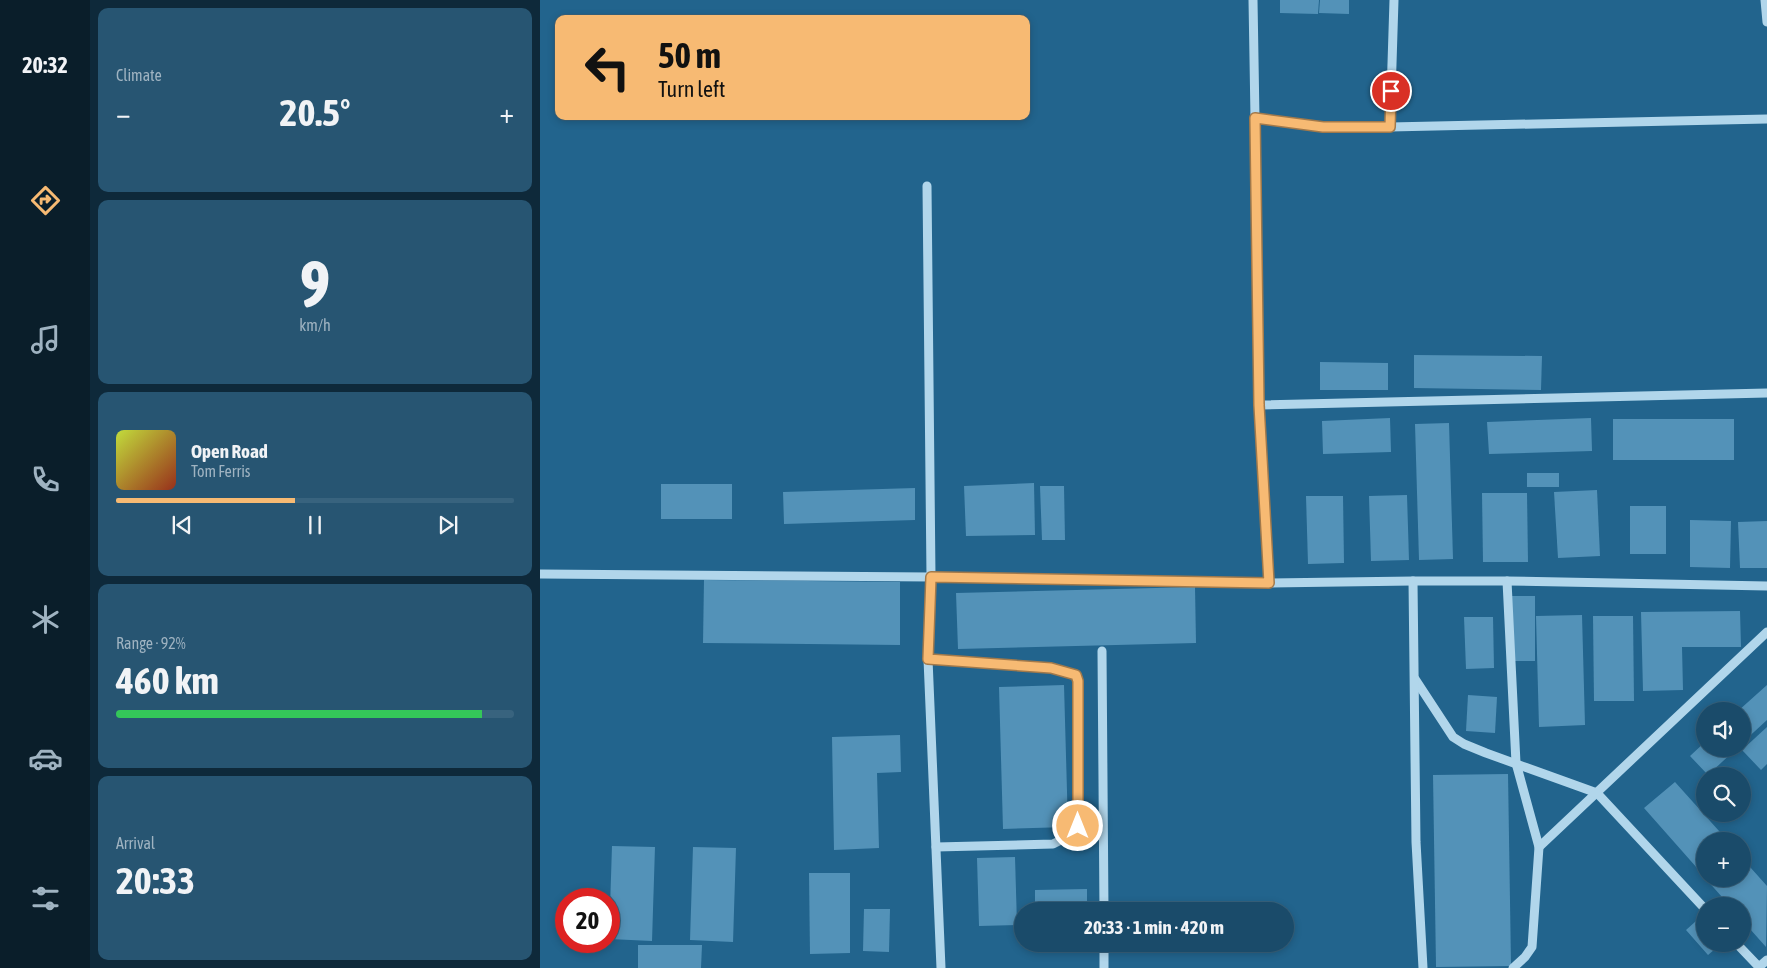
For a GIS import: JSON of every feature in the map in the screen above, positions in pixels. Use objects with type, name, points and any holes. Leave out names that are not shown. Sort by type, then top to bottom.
[{"type":"street","points":[[1253,0],[1259,405],[1269,583]]},
{"type":"street","points":[[1390,127],[1394,0]]},
{"type":"street","points":[[1765,0],[1767,22]]},
{"type":"street","points":[[1255,118],[1323,127],[1767,119]]},
{"type":"street","points":[[927,186],[931,577],[928,659],[941,968]]},
{"type":"street","points":[[1259,405],[1767,394]]},
{"type":"street","points":[[540,574],[931,577],[1269,583],[1507,581],[1767,586]]},
{"type":"street","points":[[1413,581],[1416,842],[1423,968]]},
{"type":"street","points":[[1507,581],[1516,763],[1539,847],[1532,948],[1514,968]]},
{"type":"street","points":[[1539,847],[1767,632]]},
{"type":"street","points":[[1102,651],[1104,902]]},
{"type":"street","points":[[928,659],[1051,668],[1076,675],[1078,681],[1078,826],[1074,832],[1052,844],[936,847]]},
{"type":"street","points":[[1414,678],[1453,737],[1486,753],[1596,793],[1696,899]]},
{"type":"street","points":[[1104,952],[1104,968]]},
{"type":"street","points":[[1745,952],[1759,967],[1767,960]]},
{"type":"building","points":[[1280,0],[1319,0],[1318,14],[1280,13]]},
{"type":"building","points":[[1320,0],[1349,0],[1349,14],[1319,13]]},
{"type":"building","points":[[1414,355],[1542,356],[1541,390],[1414,388]]},
{"type":"building","points":[[1320,362],[1388,363],[1388,390],[1320,390]]},
{"type":"building","points":[[1390,418],[1391,452],[1323,454],[1322,421]]},
{"type":"building","points":[[1591,418],[1592,451],[1489,454],[1487,422]]},
{"type":"building","points":[[1613,419],[1734,419],[1734,460],[1613,460]]},
{"type":"building","points":[[1449,423],[1453,559],[1419,560],[1415,424]]},
{"type":"building","points":[[1527,473],[1559,473],[1559,487],[1527,487]]},
{"type":"building","points":[[1034,483],[1035,535],[966,536],[964,486]]},
{"type":"building","points":[[661,484],[732,484],[732,519],[661,519]]},
{"type":"building","points":[[1040,486],[1064,486],[1065,540],[1042,540]]},
{"type":"building","points":[[915,488],[915,520],[784,524],[783,492]]},
{"type":"building","points":[[1597,490],[1600,556],[1558,558],[1554,492]]},
{"type":"building","points":[[1482,493],[1527,493],[1528,562],[1483,562]]},
{"type":"building","points":[[1407,495],[1409,560],[1371,561],[1369,496]]},
{"type":"building","points":[[1306,496],[1343,496],[1344,563],[1308,564]]},
{"type":"building","points":[[1630,506],[1666,506],[1666,554],[1630,554]]},
{"type":"building","points":[[1690,520],[1731,521],[1730,568],[1690,567]]},
{"type":"building","points":[[1767,521],[1767,568],[1740,568],[1738,522]]},
{"type":"building","points":[[704,580],[900,582],[900,645],[703,643]]},
{"type":"building","points":[[1195,587],[1196,643],[958,649],[956,593]]},
{"type":"building","points":[[1511,596],[1535,596],[1535,661],[1511,661]]},
{"type":"building","points":[[1740,611],[1741,647],[1682,647],[1683,690],[1643,691],[1641,612]]},
{"type":"building","points":[[1582,615],[1585,725],[1539,727],[1536,616]]},
{"type":"building","points":[[1593,616],[1633,616],[1634,701],[1594,701]]},
{"type":"building","points":[[1464,617],[1493,617],[1494,668],[1466,669]]},
{"type":"building","points":[[1064,685],[1068,827],[1003,829],[999,687]]},
{"type":"building","points":[[1767,685],[1767,720],[1751,735],[1751,702],[1748,702]]},
{"type":"building","points":[[1468,695],[1497,697],[1495,733],[1466,731]]},
{"type":"building","points":[[1767,727],[1767,764],[1761,770],[1749,757],[1751,757],[1751,742]]},
{"type":"building","points":[[900,735],[901,772],[877,773],[879,848],[834,850],[832,737]]},
{"type":"building","points":[[1696,750],[1696,757],[1727,757],[1717,767],[1700,767],[1690,756]]},
{"type":"building","points":[[1508,774],[1511,966],[1436,967],[1433,775]]},
{"type":"building","points":[[1675,782],[1696,805],[1696,822],[1711,822],[1720,832],[1696,832],[1696,867],[1644,808]]},
{"type":"building","points":[[612,846],[655,847],[652,941],[620,940],[620,888],[611,888]]},
{"type":"building","points":[[693,847],[736,848],[733,942],[690,940]]},
{"type":"building","points":[[1015,857],[1016,902],[1014,902],[1014,925],[979,926],[977,858]]},
{"type":"building","points":[[1751,868],[1767,886],[1766,947],[1751,930],[1751,897],[1722,897],[1713,887],[1751,887]]},
{"type":"building","points":[[809,873],[850,873],[850,953],[810,954]]},
{"type":"building","points":[[1087,889],[1087,902],[1035,902],[1035,890]]},
{"type":"building","points":[[864,909],[890,909],[889,952],[863,951]]},
{"type":"building","points":[[1696,921],[1696,941],[1686,930]]},
{"type":"building","points":[[638,945],[702,945],[701,968],[638,968]]},
{"type":"route","points":[[1078,826],[1078,681],[1076,675],[1051,668],[928,659],[931,577],[1269,583],[1259,405],[1255,118],[1323,127],[1390,127],[1391,91]]}]
